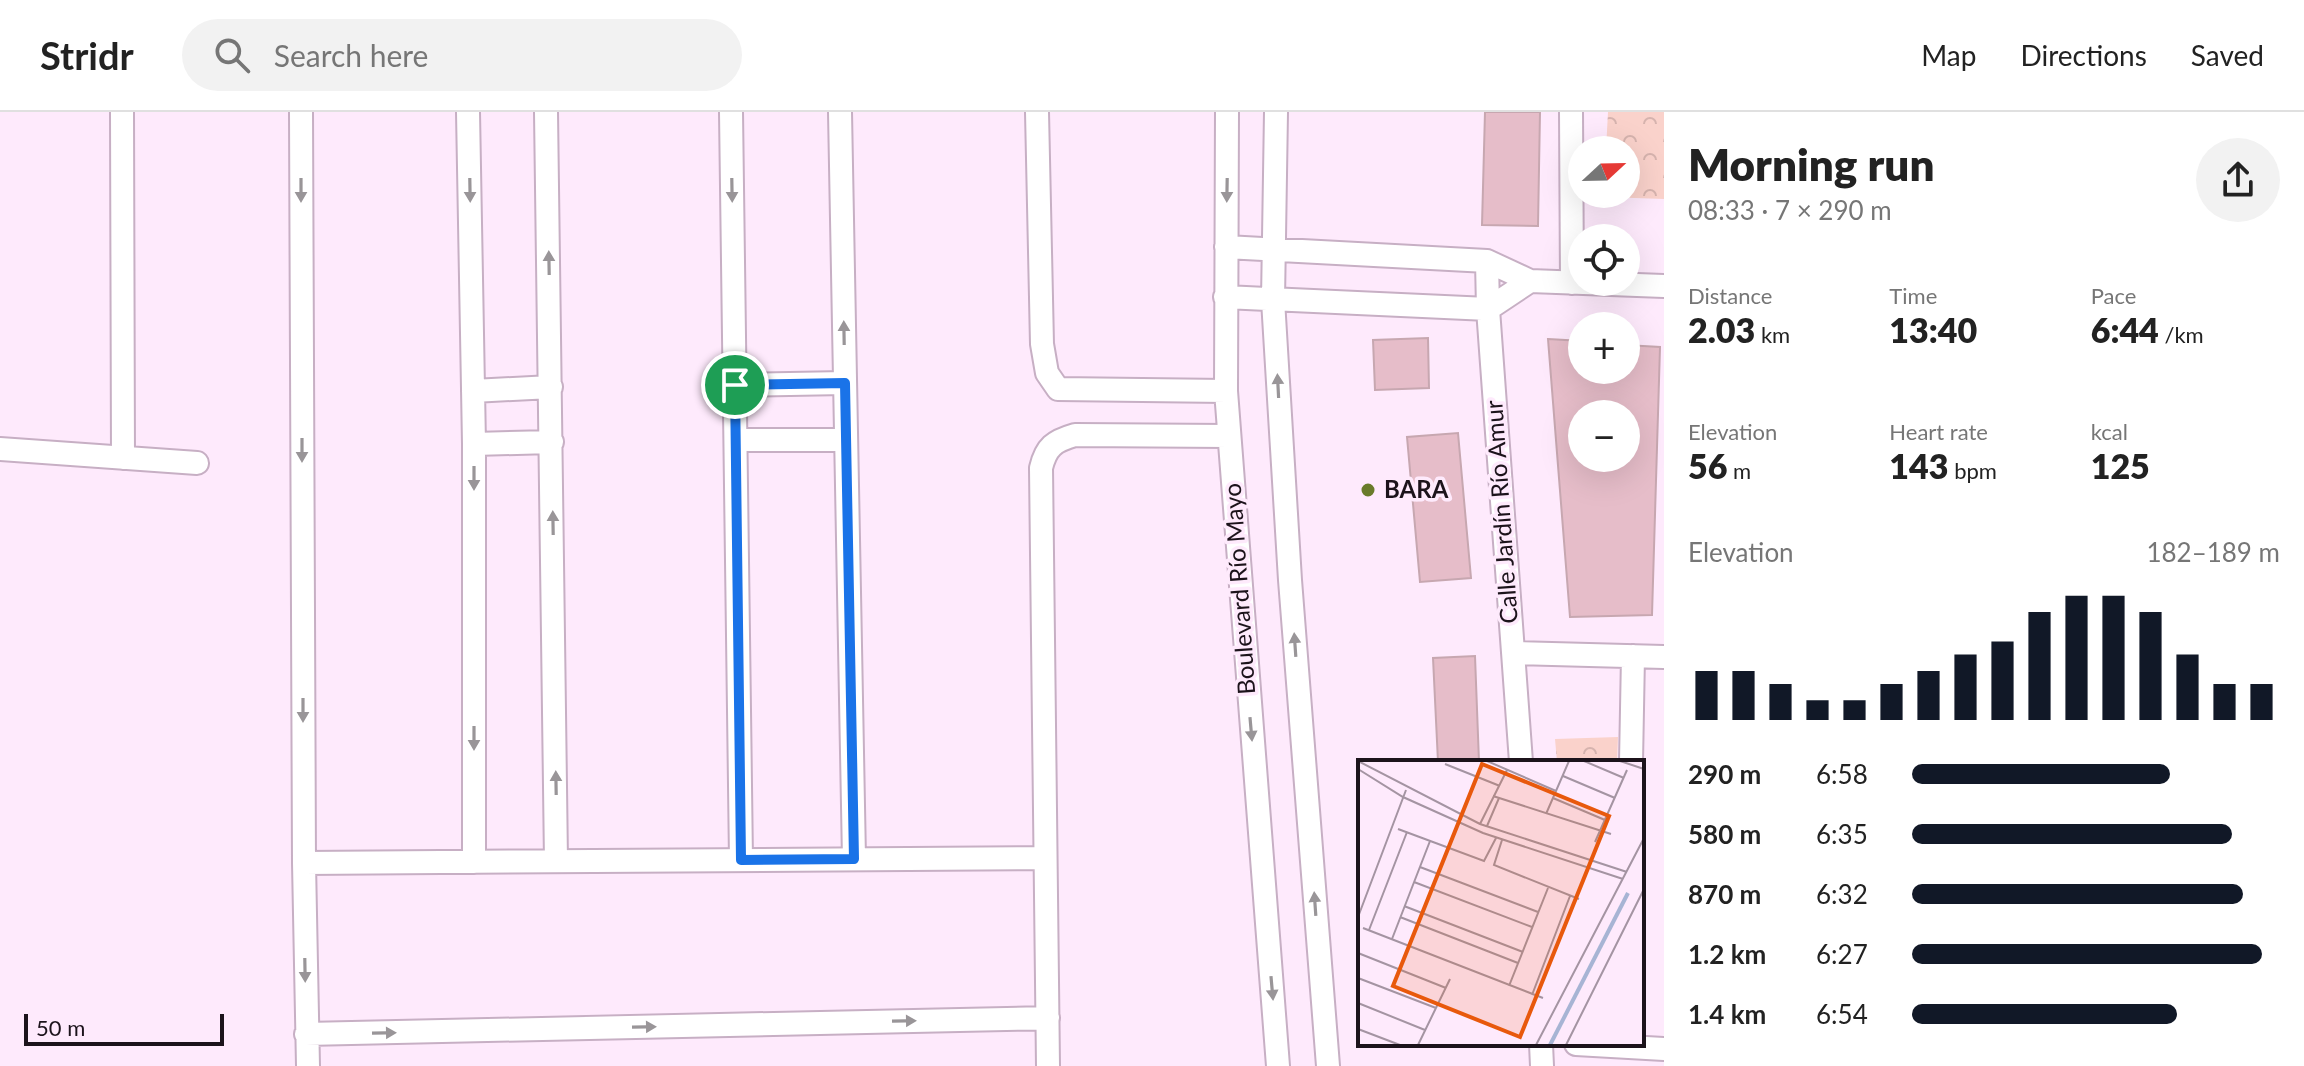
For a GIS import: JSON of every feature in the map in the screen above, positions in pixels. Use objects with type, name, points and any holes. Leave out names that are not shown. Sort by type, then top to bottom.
[{"type":"street","points":[[122,112],[123,458]]},
{"type":"street","points":[[301,112],[304,863],[308,1066]]},
{"type":"street","points":[[468,112],[474,444],[474,862]]},
{"type":"street","points":[[546,112],[556,861]]},
{"type":"street","points":[[731,112],[741,860]]},
{"type":"street","points":[[840,112],[854,859]]},
{"type":"street","points":[[1037,112],[1042,344],[1047,373],[1058,389],[1226,391]]},
{"type":"street","name":"Boulevard Río Mayo","points":[[1227,112],[1226,391],[1278,1066]]},
{"type":"street","name":"Boulevard Río Mayo","points":[[1276,112],[1273,300],[1290,580],[1328,1066]]},
{"type":"street","points":[[1571,112],[1572,224]]},
{"type":"street","points":[[1226,247],[1487,261],[1530,281],[1568,283]]},
{"type":"street","name":"Calle Jardín Río Amur","points":[[1487,261],[1521,760]]},
{"type":"street","points":[[1225,297],[1488,309],[1530,281]]},
{"type":"street","points":[[1640,285],[1664,286]]},
{"type":"street","points":[[735,385],[845,383]]},
{"type":"street","points":[[473,391],[551,387]]},
{"type":"street","points":[[1048,1066],[1041,468],[1045,450],[1057,440],[1075,435],[1229,436]]},
{"type":"street","points":[[736,440],[846,440]]},
{"type":"street","points":[[474,444],[552,442]]},
{"type":"street","points":[[0,449],[197,463]]},
{"type":"street","points":[[1513,653],[1664,657]]},
{"type":"street","points":[[1631,760],[1633,656]]},
{"type":"street","points":[[304,863],[1045,858]]},
{"type":"street","points":[[306,1034],[1048,1018]]},
{"type":"street","points":[[1541,1046],[1542,1066]]},
{"type":"street","points":[[1625,1046],[1664,1049]]},
{"type":"green space","points":[[1608,112],[1664,112],[1664,199],[1640,198],[1640,136],[1607,136]]},
{"type":"green space","points":[[1618,737],[1617,760],[1557,760],[1555,739]]},
{"type":"building","points":[[1485,112],[1540,112],[1538,226],[1482,225]]},
{"type":"building","points":[[1428,338],[1429,388],[1375,390],[1373,340]]},
{"type":"building","points":[[1548,339],[1568,340],[1568,384],[1640,384],[1640,346],[1660,347],[1652,615],[1570,617]]},
{"type":"building","points":[[1458,433],[1471,578],[1420,582],[1407,437]]},
{"type":"building","points":[[1475,656],[1479,760],[1438,760],[1433,658]]},
{"type":"place","name":"BARA","points":[[1368,490]]},
{"type":"route","points":[[845,383],[854,859],[741,860],[735,385],[845,383]]}]
